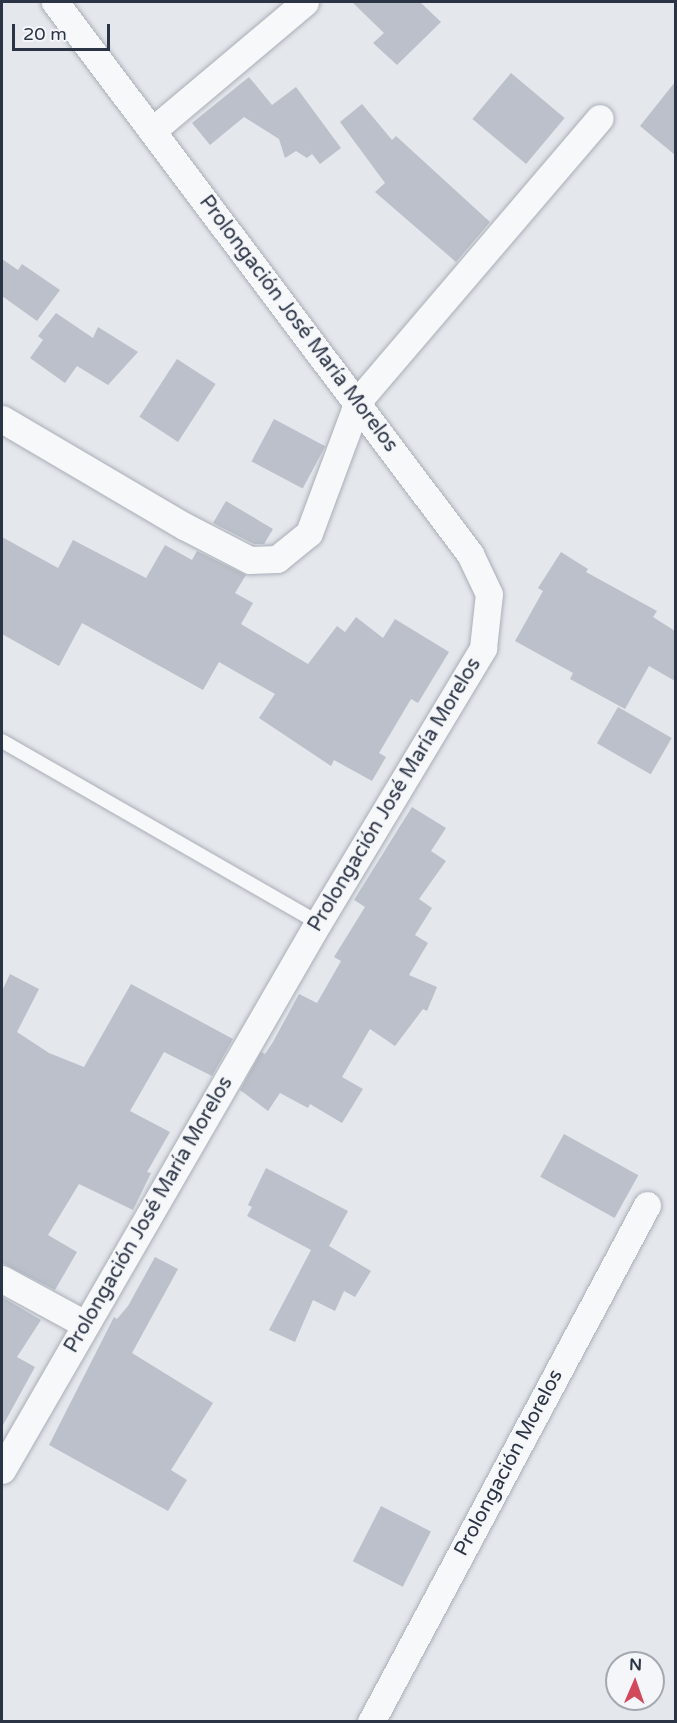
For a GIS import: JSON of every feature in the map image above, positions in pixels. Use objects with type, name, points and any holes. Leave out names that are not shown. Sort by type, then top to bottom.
[{"type":"street","name":"Prolongación José María Morelos","points":[[2,1470],[318,924],[483,648],[489,594],[470,554],[358,401],[55,2]]},
{"type":"street","points":[[152,131],[305,2]]},
{"type":"street","points":[[2,419],[184,526],[250,560],[277,559],[309,533],[358,401],[600,118]]},
{"type":"street","name":"Prolongación Morelos","points":[[370,1722],[647,1205]]},
{"type":"street","points":[[2,1279],[86,1324]]},
{"type":"lane","points":[[2,741],[318,924]]},
{"type":"building","points":[[352,2],[420,2],[441,22],[397,65],[373,43],[384,33]]},
{"type":"building","points":[[511,73],[565,118],[526,164],[472,119]]},
{"type":"building","points":[[249,77],[272,105],[296,87],[341,148],[320,164],[305,145],[312,154],[307,158],[296,151],[285,158],[279,139],[244,117],[210,145],[192,123]]},
{"type":"building","points":[[675,82],[675,155],[640,126]]},
{"type":"building","points":[[362,104],[392,140],[396,136],[490,222],[456,262],[375,192],[385,183],[340,122]]},
{"type":"building","points":[[2,259],[18,270],[22,264],[60,290],[37,321],[2,296]]},
{"type":"building","points":[[56,313],[93,338],[98,327],[138,352],[108,385],[77,366],[65,383],[30,358],[43,340],[38,336]]},
{"type":"building","points":[[177,359],[216,384],[178,442],[139,417]]},
{"type":"building","points":[[274,419],[325,446],[303,489],[251,461]]},
{"type":"building","points":[[226,501],[273,529],[264,544],[254,544],[213,523]]},
{"type":"building","points":[[2,537],[58,568],[73,540],[146,578],[165,545],[192,560],[197,551],[246,575],[235,593],[253,603],[241,624],[308,664],[337,626],[345,632],[356,617],[383,638],[395,619],[449,652],[418,703],[411,699],[379,753],[386,757],[372,781],[334,760],[331,766],[259,718],[275,694],[219,662],[203,690],[82,623],[59,666],[2,634]]},
{"type":"building","points":[[561,552],[588,569],[586,572],[657,611],[653,617],[675,631],[675,681],[649,666],[625,709],[570,679],[573,673],[515,641],[543,591],[538,588]]},
{"type":"building","points":[[618,707],[672,738],[651,774],[597,743]]},
{"type":"building","points":[[412,807],[446,828],[431,851],[446,861],[419,899],[432,908],[415,935],[428,943],[409,975],[437,987],[427,1011],[423,1009],[395,1046],[370,1029],[342,1077],[363,1089],[342,1123],[310,1104],[308,1108],[280,1093],[268,1111],[240,1090],[261,1052],[265,1054],[273,1042],[299,994],[317,1003],[341,961],[334,957],[365,907],[354,900]]},
{"type":"building","points":[[10,974],[39,989],[17,1032],[49,1053],[84,1067],[131,984],[233,1039],[212,1076],[164,1052],[130,1111],[170,1132],[147,1172],[151,1173],[133,1210],[79,1184],[48,1235],[77,1252],[55,1290],[2,1263],[2,991]]},
{"type":"building","points":[[564,1134],[638,1175],[615,1218],[540,1177]]},
{"type":"building","points":[[266,1168],[348,1211],[329,1246],[371,1271],[355,1297],[344,1291],[335,1311],[313,1300],[295,1342],[269,1330],[311,1250],[247,1216],[252,1207],[248,1205]]},
{"type":"building","points":[[155,1257],[178,1269],[132,1353],[213,1403],[171,1470],[187,1480],[168,1511],[49,1445],[114,1317],[117,1319],[128,1306]]},
{"type":"building","points":[[2,1297],[41,1320],[17,1357],[35,1367],[2,1427]]},
{"type":"building","points":[[381,1506],[431,1531],[403,1587],[353,1561]]}]
